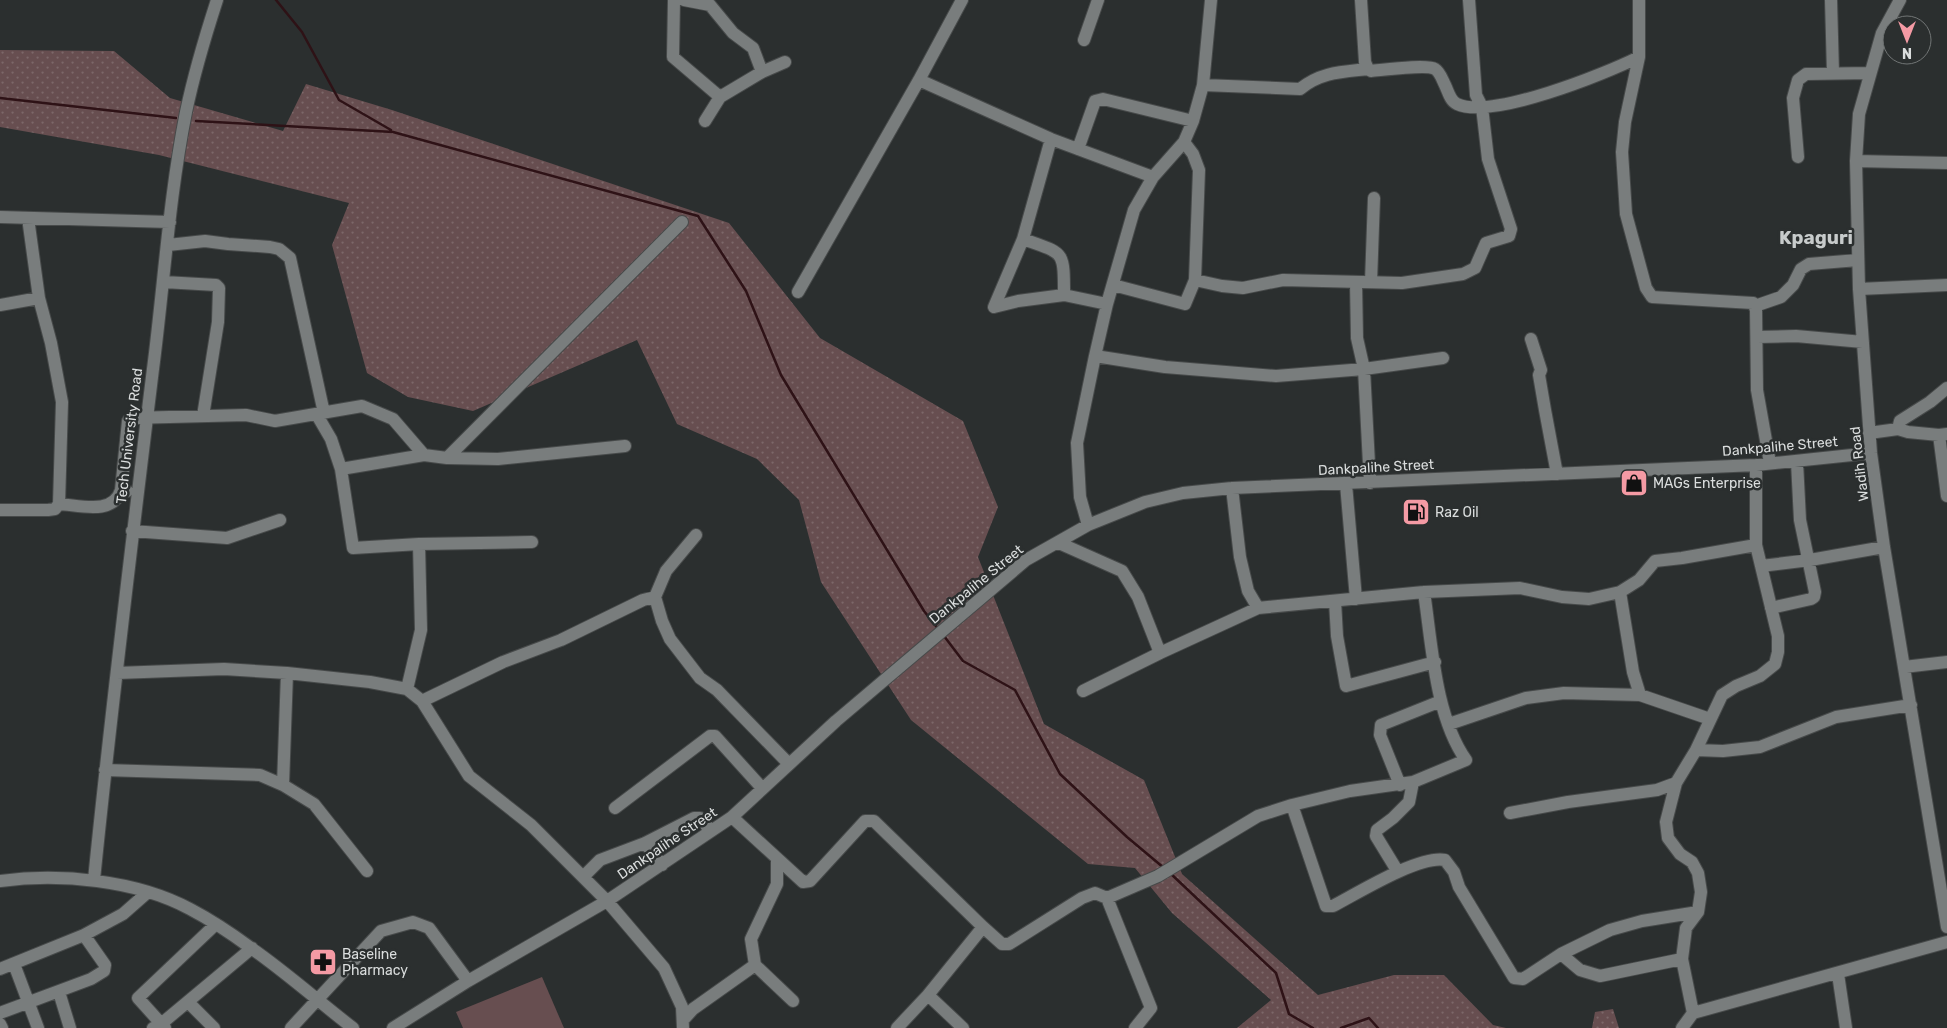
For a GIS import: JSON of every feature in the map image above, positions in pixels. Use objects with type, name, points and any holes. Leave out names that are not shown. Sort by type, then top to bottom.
[{"type":"street","name":"Tech University Road","points":[[94,880],[132,531],[170,222],[186,112],[217,0]]},
{"type":"street","points":[[674,0],[673,57],[720,98]]},
{"type":"street","points":[[684,0],[710,5],[733,33],[753,48],[762,72]]},
{"type":"street","points":[[798,292],[919,80],[962,0]]},
{"type":"street","points":[[1084,40],[1098,0]]},
{"type":"street","points":[[1088,525],[1080,496],[1077,442],[1107,304],[1134,210],[1153,177],[1184,142],[1193,121],[1203,85],[1211,0]]},
{"type":"street","points":[[1361,0],[1365,62],[1368,69]]},
{"type":"street","points":[[1195,280],[1242,288],[1283,280],[1402,283],[1463,274],[1475,268],[1486,244],[1509,236],[1511,233],[1510,222],[1488,159],[1482,106],[1476,95],[1469,0]]},
{"type":"street","points":[[1639,0],[1639,57],[1625,122],[1622,152],[1626,214],[1646,288],[1652,297],[1753,303],[1756,310],[1758,390],[1770,463]]},
{"type":"street","points":[[1831,0],[1833,73]]},
{"type":"street","name":"Wadih Road","points":[[1900,0],[1882,33],[1859,114],[1856,161],[1859,289],[1871,453],[1884,547],[1912,705],[1947,927]]},
{"type":"street","points":[[1203,85],[1300,89],[1312,80],[1330,74],[1368,69],[1371,71],[1430,67],[1439,72],[1452,100],[1456,103],[1482,106],[1529,99],[1616,69],[1639,57]]},
{"type":"street","points":[[704,121],[720,98],[762,72],[785,62]]},
{"type":"street","points":[[1798,157],[1793,98],[1798,80],[1806,74],[1870,72]]},
{"type":"street","points":[[919,80],[1051,139],[1153,177]]},
{"type":"street","points":[[1078,149],[1095,101],[1103,99],[1193,121]]},
{"type":"street","points":[[1051,139],[1023,239],[994,307],[1018,300],[1064,295],[1107,304]]},
{"type":"street","points":[[1112,285],[1184,304],[1195,280],[1199,170],[1193,154],[1184,142]]},
{"type":"street","points":[[1856,161],[1947,163]]},
{"type":"street","points":[[1371,282],[1374,198]]},
{"type":"street","points":[[0,217],[170,222]]},
{"type":"street","points":[[0,510],[48,510],[55,508],[59,504],[62,402],[40,298],[28,218]]},
{"type":"street","points":[[447,458],[682,222]]},
{"type":"street","points":[[1023,239],[1057,251],[1061,256],[1064,271],[1064,295]]},
{"type":"street","points":[[168,245],[205,241],[270,247],[279,248],[290,258],[321,414],[341,470],[353,548],[419,544],[532,542]]},
{"type":"street","points":[[1755,306],[1781,297],[1793,285],[1801,268],[1809,264],[1858,260]]},
{"type":"street","points":[[164,282],[216,285],[220,288],[218,322],[203,416]]},
{"type":"street","points":[[1356,283],[1357,338],[1364,370],[1370,483]]},
{"type":"street","points":[[1859,289],[1947,285]]},
{"type":"street","points":[[0,305],[40,298]]},
{"type":"street","points":[[1757,337],[1796,336],[1863,342]]},
{"type":"street","points":[[1531,340],[1541,370],[1539,376],[1557,474]]},
{"type":"street","points":[[1095,356],[1165,367],[1276,376],[1364,370],[1443,358]]},
{"type":"street","points":[[1898,429],[1900,421],[1930,402],[1947,388]]},
{"type":"street","points":[[59,504],[108,506],[119,498],[128,421],[131,418],[246,415],[275,422],[362,406],[393,419],[424,455]]},
{"type":"street","points":[[1869,433],[1898,429],[1908,432],[1943,434],[1946,490]]},
{"type":"street","points":[[341,470],[424,455],[447,458],[498,459],[624,446]]},
{"type":"street","name":"Dankpalihe Street","points":[[393,1028],[468,981],[607,901],[711,831],[732,816],[850,709],[1026,560],[1088,525],[1145,502],[1183,493],[1232,488],[1756,465],[1871,453]]},
{"type":"street","points":[[1771,608],[1814,597],[1815,586],[1800,520],[1797,462]]},
{"type":"street","points":[[1693,1013],[1682,959],[1686,928],[1698,912],[1701,892],[1698,873],[1692,862],[1680,854],[1668,838],[1666,822],[1676,783],[1696,750],[1722,695],[1736,686],[1760,676],[1776,664],[1778,636],[1756,545],[1756,465]]},
{"type":"street","points":[[1346,484],[1356,599]]},
{"type":"street","points":[[1232,488],[1240,557],[1248,590],[1258,608]]},
{"type":"street","points":[[121,490],[138,491]]},
{"type":"street","points":[[132,531],[227,538],[280,520]]},
{"type":"street","points":[[696,535],[666,571],[655,597],[662,621],[670,639],[700,678],[717,690],[789,764]]},
{"type":"street","points":[[1058,543],[1122,571],[1138,597],[1160,653]]},
{"type":"street","points":[[407,689],[421,630],[419,544]]},
{"type":"street","points":[[1082,691],[1258,608],[1424,592],[1520,588],[1562,597],[1590,599],[1620,592],[1639,580],[1656,561],[1756,545]]},
{"type":"street","points":[[1761,566],[1810,560],[1884,547]]},
{"type":"street","points":[[1107,898],[1158,876],[1258,816],[1292,805],[1350,791],[1413,782],[1466,760],[1456,746],[1442,701],[1424,592]]},
{"type":"street","points":[[1620,592],[1633,672],[1640,696]]},
{"type":"street","points":[[422,700],[503,662],[561,640],[642,600],[655,597]]},
{"type":"street","points":[[1335,601],[1337,636],[1346,686],[1435,662]]},
{"type":"street","points":[[1904,667],[1947,662]]},
{"type":"street","points":[[117,673],[224,669],[287,673],[370,682],[407,689],[422,700],[469,776],[531,825],[607,901],[664,968],[682,1007],[683,1024]]},
{"type":"street","points":[[283,785],[287,673]]},
{"type":"street","points":[[1449,724],[1538,695],[1564,693],[1640,696],[1710,719]]},
{"type":"street","points":[[1400,784],[1380,734],[1381,726],[1442,701]]},
{"type":"street","points":[[1696,750],[1723,751],[1760,747],[1836,717],[1912,705]]},
{"type":"street","points":[[615,808],[710,736],[715,736],[762,788]]},
{"type":"street","points":[[105,770],[260,775],[283,785],[314,804],[367,871]]},
{"type":"street","points":[[1398,872],[1376,836],[1377,830],[1393,818],[1409,802],[1413,782]]},
{"type":"street","points":[[1510,813],[1568,802],[1657,790],[1676,783]]},
{"type":"street","points":[[1292,805],[1326,906],[1333,906],[1398,872],[1429,860],[1445,860],[1454,872],[1459,887],[1514,978],[1523,978],[1561,954],[1610,930],[1642,921],[1698,912]]},
{"type":"street","points":[[732,816],[803,882],[810,881],[865,821],[874,821],[1002,944],[1009,944],[1082,898],[1095,893],[1107,898],[1151,1008],[1136,1028]]},
{"type":"street","points":[[583,877],[600,860],[644,843],[694,818],[700,818],[711,831]]},
{"type":"street","points":[[644,843],[662,865]]},
{"type":"street","points":[[777,859],[776,884],[751,939],[754,965],[793,1001]]},
{"type":"street","points":[[0,881],[46,878],[94,880],[148,892],[190,908],[252,948],[316,1001],[353,1028]]},
{"type":"street","points":[[0,969],[84,935],[123,914],[148,892]]},
{"type":"street","points":[[291,1028],[381,931],[413,922],[429,928],[468,981]]},
{"type":"street","points":[[216,924],[138,998],[160,1027],[252,948]]},
{"type":"street","points":[[897,1028],[928,995],[983,927]]},
{"type":"street","points":[[0,1013],[91,979],[106,969],[84,935]]},
{"type":"street","points":[[1682,1028],[1693,1013],[1947,942]]},
{"type":"street","points":[[1561,954],[1580,970],[1600,976],[1682,959]]},
{"type":"street","points":[[14,964],[38,1028]]},
{"type":"street","points":[[683,1024],[693,1009],[754,965]]},
{"type":"street","points":[[1838,974],[1846,1028]]},
{"type":"street","points":[[59,992],[70,1028]]},
{"type":"street","points":[[928,995],[962,1028]]},
{"type":"street","points":[[188,1002],[214,1028]]},
{"type":"street","points":[[0,1024],[2,1028]]},
{"type":"shaded area","points":[[0,50],[114,51],[170,98],[283,131],[306,84],[392,110],[729,223],[820,338],[963,421],[998,507],[978,557],[1044,724],[1144,780],[1182,874],[1318,995],[1394,975],[1444,975],[1493,1025],[1506,1028],[1237,1028],[1271,1000],[1172,913],[1135,868],[1088,864],[911,720],[821,582],[799,500],[757,459],[677,424],[637,340],[473,411],[408,397],[367,373],[332,245],[349,203],[159,155],[0,127]]},
{"type":"shaded area","points":[[542,977],[564,1028],[463,1028],[456,1012]]},
{"type":"shaded area","points":[[1613,1009],[1619,1028],[1592,1028],[1595,1012]]},
{"type":"waterway","points":[[276,0],[302,32],[339,100],[391,130]]},
{"type":"waterway","points":[[0,98],[176,118]]},
{"type":"waterway","points":[[196,121],[393,132],[698,216],[746,291],[781,375],[924,611],[939,630]]},
{"type":"waterway","points":[[944,636],[963,661],[1015,690],[1060,774],[1127,837],[1164,868]]},
{"type":"waterway","points":[[1170,873],[1276,973],[1289,1014],[1313,1028]]},
{"type":"waterway","points":[[1341,1028],[1369,1018],[1378,1028]]},
{"type":"place","name":"MAGs Enterprise","points":[[1634,483]]},
{"type":"place","name":"Raz Oil","points":[[1416,512]]},
{"type":"place","name":"Baseline Pharmacy","points":[[323,962]]},
{"type":"district","name":"Kpaguri","points":[[1816,237]]}]
